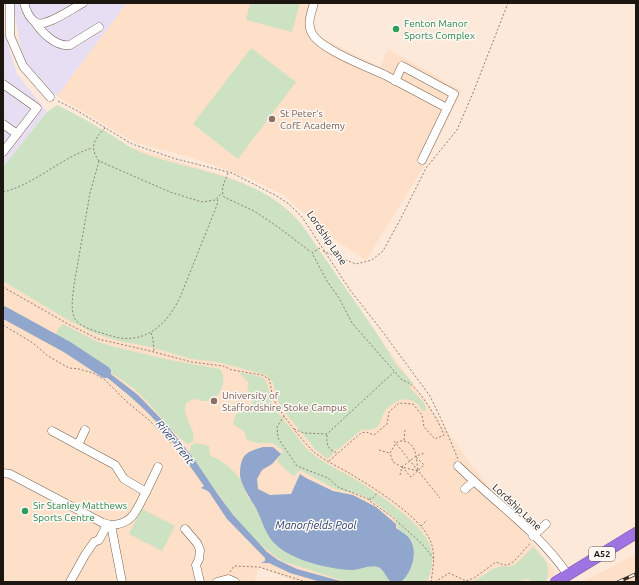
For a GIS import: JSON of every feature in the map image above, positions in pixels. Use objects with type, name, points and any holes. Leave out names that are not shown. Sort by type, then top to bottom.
[{"type":"highway","name":"A52","points":[[556,582],[636,533]]},
{"type":"street","points":[[10,3],[10,36],[23,66],[50,97]]},
{"type":"street","points":[[24,3],[31,18],[40,30],[65,46],[70,45],[100,26]]},
{"type":"street","points":[[35,22],[44,24],[83,3]]},
{"type":"street","points":[[314,3],[309,19],[309,27],[316,40],[447,108]]},
{"type":"street","points":[[395,80],[402,66],[454,94],[422,160]]},
{"type":"street","points":[[3,84],[37,108],[3,152]]},
{"type":"street","points":[[3,124],[17,134]]},
{"type":"street","points":[[52,430],[115,465],[124,479],[146,492]]},
{"type":"street","points":[[78,445],[85,430]]},
{"type":"street","name":"Lordship Lane","points":[[458,466],[535,537],[558,561],[568,575]]},
{"type":"street","points":[[3,473],[10,474],[109,525],[117,525],[130,520],[158,468]]},
{"type":"street","points":[[465,489],[474,481]]},
{"type":"street","points":[[535,537],[546,524]]},
{"type":"street","points":[[70,582],[85,555],[94,542],[99,540],[109,525]]},
{"type":"street","points":[[109,525],[122,582]]},
{"type":"street","points":[[185,529],[197,542],[200,550],[199,559],[196,565],[200,582]]},
{"type":"street","points":[[217,582],[232,580]]},
{"type":"path","name":"Lordship Lane","points":[[50,97],[76,110],[132,144],[176,159],[228,172],[275,195],[289,204],[302,217],[350,290],[430,396],[453,445],[458,466]]},
{"type":"path","points":[[105,127],[92,147],[94,154],[99,161],[170,192],[202,202],[215,200],[222,193],[228,172]]},
{"type":"path","points":[[3,192],[23,185],[81,151],[92,147]]},
{"type":"path","points":[[99,161],[90,193],[74,285],[73,299],[74,318],[78,323],[98,332],[120,338],[135,338],[151,333],[166,321],[176,307],[218,197]]},
{"type":"path","points":[[222,193],[224,197],[254,211],[312,253],[327,281],[340,298],[352,323],[394,372],[402,380],[411,384],[441,426],[444,435],[435,439],[424,427],[422,416],[413,404],[398,403],[389,412],[387,424],[374,435],[366,432],[361,433],[329,462]]},
{"type":"path","points":[[312,253],[321,247]]},
{"type":"path","points":[[3,287],[68,324],[98,339],[192,362],[223,366],[232,370],[262,375],[269,379],[273,398],[294,429],[312,450],[329,462],[364,482],[409,515],[420,526],[430,541],[434,559],[431,582]]},
{"type":"path","points":[[3,325],[33,343],[48,356],[69,368],[93,373],[105,380],[171,442]]},
{"type":"path","points":[[151,333],[154,352]]},
{"type":"path","points":[[338,453],[328,448],[326,442],[327,434],[394,372]]},
{"type":"path","points":[[284,415],[277,427],[278,438],[297,466],[328,478],[338,487],[368,499],[391,516],[410,533],[423,545],[434,559]]},
{"type":"path","points":[[294,429],[304,433],[327,434]]},
{"type":"path","points":[[404,441],[405,430]]},
{"type":"path","points":[[394,441],[440,498]]},
{"type":"path","points":[[404,441],[412,445],[416,456],[418,471],[402,467],[393,462],[390,453],[396,443],[404,441]]},
{"type":"path","points":[[379,450],[390,453]]},
{"type":"path","points":[[400,475],[402,467],[416,456],[425,453]]},
{"type":"path","points":[[402,467],[411,477],[424,465],[416,456]]},
{"type":"path","points":[[368,499],[372,498],[378,492]]},
{"type":"path","points":[[420,526],[427,520]]},
{"type":"path","points":[[435,582],[449,573],[466,581],[474,578],[496,562],[507,565],[512,564],[535,537]]},
{"type":"path","points":[[232,580],[231,570],[234,566],[252,566],[306,582]]},
{"type":"shaded area","points":[[13,3],[127,3],[57,96],[45,88],[25,65]]},
{"type":"shaded area","name":"St Peter's CofE Academy","points":[[127,3],[319,3],[312,23],[316,35],[380,67],[388,49],[462,91],[425,165],[366,260],[328,235],[285,196],[249,178],[193,158],[134,142],[57,96]]},
{"type":"shaded area","points":[[3,29],[17,74],[47,112],[3,167]]},
{"type":"shaded area","name":"University of Staffordshire Stoke Campus","points":[[57,105],[93,124],[130,147],[232,178],[274,199],[293,214],[470,463],[557,574],[543,582],[296,582],[259,567],[254,582],[3,582],[3,168]]},
{"type":"shaded area","points":[[636,554],[636,582],[582,582],[598,574]]},
{"type":"green space","points":[[250,3],[300,3],[292,32],[246,20]]},
{"type":"green space","points":[[251,48],[296,82],[238,159],[193,124]]},
{"type":"green space","points":[[57,105],[140,152],[166,161],[229,178],[268,196],[286,208],[302,225],[380,338],[395,363],[413,383],[409,387],[424,403],[426,409],[424,412],[412,400],[407,399],[393,403],[386,409],[377,427],[360,431],[337,450],[335,448],[333,454],[327,459],[315,449],[283,410],[277,399],[273,382],[266,375],[218,362],[192,359],[147,346],[118,341],[96,334],[70,321],[3,281],[3,167],[47,112]]},
{"type":"green space","points":[[63,324],[98,342],[115,347],[170,360],[220,369],[223,374],[223,385],[221,390],[214,398],[203,401],[194,399],[186,403],[185,408],[187,418],[194,437],[193,442],[188,444],[180,438],[137,391],[64,342],[56,334],[58,329]]},
{"type":"green space","points":[[239,373],[251,374],[265,380],[270,398],[275,408],[304,446],[312,454],[388,501],[400,510],[420,530],[427,540],[432,553],[432,566],[427,582],[347,582],[282,561],[259,544],[241,525],[189,454],[191,445],[196,443],[209,446],[210,455],[225,464],[234,472],[244,487],[248,497],[254,503],[402,547],[396,519],[373,501],[359,494],[335,489],[300,470],[294,476],[277,461],[283,450],[272,443],[258,443],[247,440],[244,431],[233,424],[236,414],[254,409],[247,386],[249,383]]},
{"type":"green space","points":[[142,509],[175,526],[162,551],[129,534]]},
{"type":"green space","points":[[533,547],[541,555],[548,566],[548,576],[546,582],[533,582],[528,579],[519,582],[473,582],[493,569],[502,566],[508,567],[516,564]]},
{"type":"water","points":[[94,361],[138,395],[166,424],[194,459],[234,516],[267,552],[278,560],[297,569],[344,582],[321,582],[290,573],[269,563],[261,563],[265,561],[265,558],[227,519],[209,492],[201,488],[204,486],[164,430],[134,400],[91,365]]},
{"type":"water","name":"Manorfields Pool","points":[[263,447],[273,447],[281,454],[272,464],[262,470],[257,479],[258,489],[270,495],[291,494],[300,474],[333,491],[353,495],[376,507],[396,524],[396,528],[405,534],[412,543],[414,549],[413,561],[405,578],[401,582],[391,582],[382,570],[375,566],[351,570],[330,568],[295,557],[285,552],[277,545],[268,535],[256,508],[243,486],[240,477],[243,458],[252,450]]},
{"type":"waterway","name":"River Trent","points":[[3,312],[67,347],[105,372]]},
{"type":"railway","points":[[618,582],[636,574]]},
{"type":"place","name":"Fenton Manor Sports Complex","points":[[396,29]]},
{"type":"place","name":"St Peter's CofE Academy","points":[[272,119]]},
{"type":"place","name":"University of Staffordshire Stoke Campus","points":[[214,401]]},
{"type":"place","name":"Sir Stanley Matthews Sports Centre","points":[[25,511]]}]
